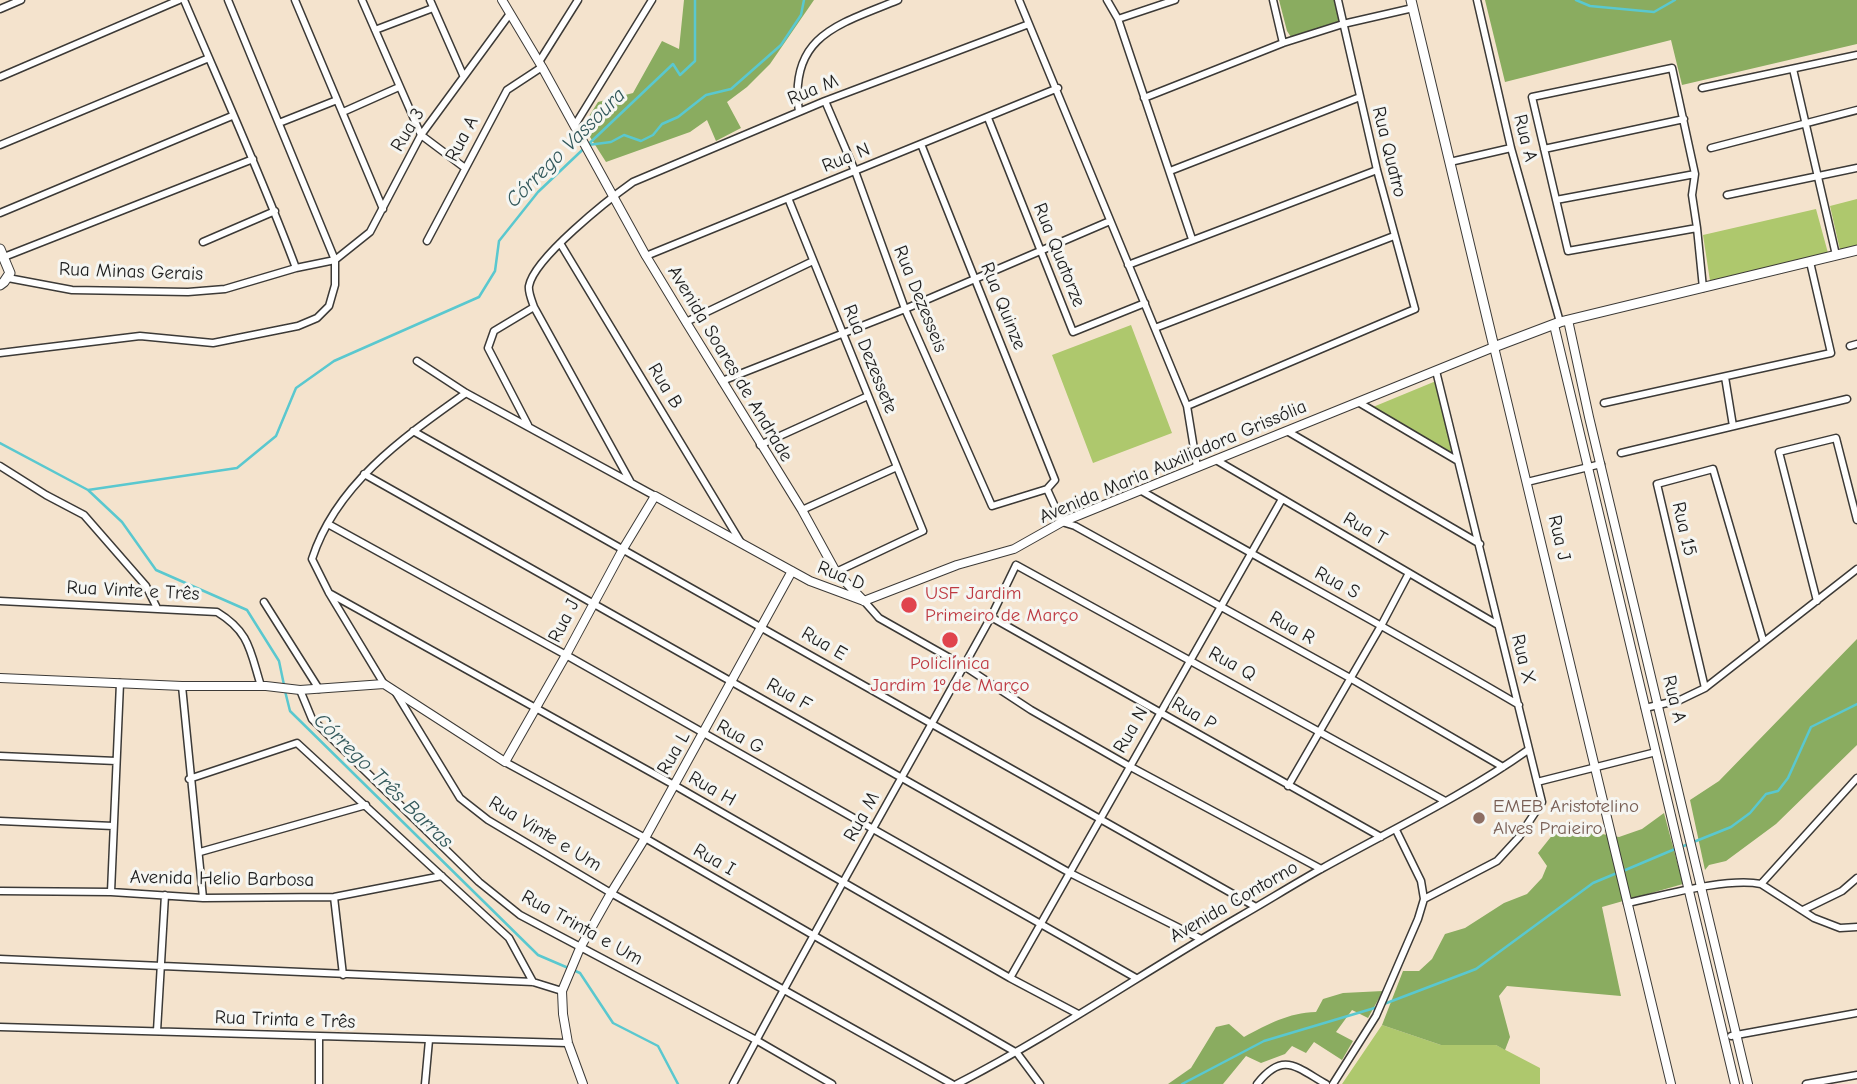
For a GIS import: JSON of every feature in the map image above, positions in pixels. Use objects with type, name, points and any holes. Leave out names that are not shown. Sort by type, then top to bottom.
[{"type":"main road","name":"Rua J","points":[[1412,4],[1494,347]]},
{"type":"main road","points":[[1494,347],[1561,323],[1857,250]]},
{"type":"main road","points":[[0,285],[8,278],[9,268],[2,253]]},
{"type":"street","points":[[0,9],[21,0]]},
{"type":"street","points":[[0,77],[179,0]]},
{"type":"street","points":[[184,0],[275,211],[296,268]]},
{"type":"street","points":[[0,353],[141,336],[213,342],[298,326],[317,318],[329,306],[335,285],[335,260],[228,0]]},
{"type":"street","points":[[295,0],[383,209]]},
{"type":"street","points":[[362,0],[421,135],[465,168]]},
{"type":"street","points":[[430,0],[463,75]]},
{"type":"street","name":"Avenida Soares de Andrade","points":[[502,0],[686,323],[802,510],[836,572],[864,601]]},
{"type":"street","points":[[540,65],[578,0]]},
{"type":"street","points":[[575,125],[652,0]]},
{"type":"street","points":[[799,112],[796,87],[802,61],[814,44],[843,23],[898,0]]},
{"type":"street","points":[[1019,0],[1058,88],[1128,265],[1188,405],[1197,467]]},
{"type":"street","points":[[1107,0],[1118,19],[1192,239]]},
{"type":"street","points":[[1118,19],[1175,0]]},
{"type":"street","points":[[1273,0],[1283,43]]},
{"type":"street","name":"Rua Quatro","points":[[1188,405],[1415,309],[1377,170],[1338,0]]},
{"type":"street","name":"Rua A","points":[[1477,0],[1511,148],[1601,464],[1694,849],[1696,889],[1735,1084]]},
{"type":"street","points":[[1144,98],[1283,43],[1412,4]]},
{"type":"street","points":[[375,30],[433,8]]},
{"type":"street","name":"Rua 3","points":[[335,260],[370,232],[421,135],[509,15]]},
{"type":"street","name":"Rua M","points":[[613,197],[633,182],[825,101],[1029,24]]},
{"type":"street","points":[[1702,88],[1857,55]]},
{"type":"street","points":[[0,145],[209,58]]},
{"type":"street","name":"Rua A","points":[[427,242],[507,90],[540,65]]},
{"type":"street","points":[[1697,228],[1568,251],[1532,97],[1672,68],[1695,174],[1692,195],[1697,228],[1703,288]]},
{"type":"street","points":[[1793,69],[1836,255]]},
{"type":"street","points":[[343,112],[399,87]]},
{"type":"street","name":"Rua N","points":[[646,256],[1058,88]]},
{"type":"street","points":[[1170,171],[1360,97]]},
{"type":"street","points":[[279,123],[337,100]]},
{"type":"street","name":"Rua Dezesseis","points":[[825,101],[855,171],[905,309],[992,506],[1047,488]]},
{"type":"street","points":[[1711,148],[1857,110]]},
{"type":"street","points":[[0,213],[232,116]]},
{"type":"street","name":"Rua Quatorze","points":[[988,118],[1073,332],[1145,303]]},
{"type":"street","points":[[1544,149],[1684,119]]},
{"type":"street","name":"Rua Quinze","points":[[921,144],[1055,480],[1047,488]]},
{"type":"street","points":[[1450,162],[1511,148]]},
{"type":"street","points":[[2,253],[253,159]]},
{"type":"street","points":[[1727,195],[1857,168]]},
{"type":"street","points":[[1128,265],[1377,170]]},
{"type":"street","points":[[1556,200],[1695,174]]},
{"type":"street","points":[[613,197],[560,243],[535,273],[529,287],[534,307],[631,481]]},
{"type":"street","name":"Rua Dezessete","points":[[788,198],[923,531],[836,572]]},
{"type":"street","points":[[203,242],[275,211]]},
{"type":"street","points":[[722,381],[905,309],[1110,221]]},
{"type":"street","points":[[1155,328],[1394,236]]},
{"type":"street","name":"Rua B","points":[[560,243],[742,544]]},
{"type":"street","name":"Rua Minas Gerais","points":[[8,278],[72,290],[188,292],[225,289],[296,268],[335,260]]},
{"type":"street","points":[[686,323],[813,261]]},
{"type":"street","points":[[1604,403],[1831,353],[1810,262]]},
{"type":"street","points":[[528,425],[488,348],[494,331],[534,307]]},
{"type":"street","name":"Rua A","points":[[1561,323],[1588,467],[1677,842],[1696,889],[1748,1084]]},
{"type":"street","name":"Avenida Maria Auxiliadora Grissólia","points":[[864,601],[957,565],[1014,549],[1062,522],[1494,347]]},
{"type":"street","name":"Rua J","points":[[1494,347],[1671,1084]]},
{"type":"street","name":"Rua D","points":[[417,361],[466,393],[631,481],[810,582],[864,601],[879,618],[964,666],[1031,710],[1321,869]]},
{"type":"street","name":"Rua X","points":[[1424,900],[1497,860],[1518,837],[1542,802],[1437,370]]},
{"type":"street","points":[[1725,377],[1733,426]]},
{"type":"street","name":"Rua Vinte e Um","points":[[466,393],[412,431],[356,481],[319,538],[312,559],[329,593],[384,684],[396,693],[460,798],[488,820],[611,893],[954,1084]]},
{"type":"street","points":[[760,445],[868,396]]},
{"type":"street","points":[[1620,453],[1847,399]]},
{"type":"street","points":[[1358,402],[1458,461]]},
{"type":"street","name":"Rua E","points":[[412,431],[1256,907]]},
{"type":"street","points":[[1287,431],[1480,544]]},
{"type":"street","points":[[1817,601],[1779,452],[1836,438],[1857,520]]},
{"type":"street","name":"Rua T","points":[[1216,460],[1498,625]]},
{"type":"street","points":[[1527,482],[1601,464]]},
{"type":"street","points":[[0,466],[84,515],[146,586],[157,608]]},
{"type":"street","points":[[802,510],[897,467]]},
{"type":"street","name":"Rua 15","points":[[1705,688],[1657,484],[1713,469],[1763,640]]},
{"type":"street","name":"Rua F","points":[[364,474],[1070,873],[1201,939]]},
{"type":"street","points":[[1047,488],[1062,522]]},
{"type":"street","name":"Rua S","points":[[1140,490],[1251,555],[1382,624],[1519,705]]},
{"type":"street","name":"Rua J","points":[[505,762],[655,496]]},
{"type":"street","name":"Rua N","points":[[1010,978],[1282,499]]},
{"type":"street","name":"Rua R","points":[[1062,522],[1074,526],[1350,678],[1503,767]]},
{"type":"street","name":"Rua G","points":[[328,524],[566,655],[1136,978]]},
{"type":"street","points":[[1605,540],[1618,537]]},
{"type":"street","points":[[1014,549],[1016,565]]},
{"type":"street","name":"Rua M","points":[[733,1084],[782,989],[815,936],[991,617],[1016,565]]},
{"type":"street","name":"Rua Q","points":[[1016,565],[1445,801]]},
{"type":"street","points":[[1645,708],[1680,700],[1705,688],[1857,569]]},
{"type":"street","name":"Rua L","points":[[562,991],[580,948],[704,734],[792,571]]},
{"type":"street","points":[[1289,786],[1409,573]]},
{"type":"street","name":"Rua H","points":[[329,593],[1078,1014]]},
{"type":"street","name":"Rua Vinte e Três","points":[[0,601],[217,612],[234,622],[246,638],[263,686]]},
{"type":"street","points":[[264,603],[319,689]]},
{"type":"street","name":"Rua P","points":[[991,617],[1381,837]]},
{"type":"street","points":[[0,678],[182,686],[263,686],[300,690],[384,684]]},
{"type":"street","points":[[111,892],[120,683]]},
{"type":"street","points":[[182,686],[189,779],[200,852],[203,898]]},
{"type":"street","name":"Rua Trinta e Um","points":[[300,690],[312,719],[479,882],[520,915],[756,1040],[832,1084]]},
{"type":"street","name":"Rua I","points":[[396,693],[505,762],[645,838],[1017,1053]]},
{"type":"street","points":[[189,779],[297,743],[509,939],[533,982]]},
{"type":"street","name":"Avenida Contorno","points":[[954,1084],[1017,1053],[1201,939],[1321,869],[1396,830],[1528,750]]},
{"type":"street","points":[[1537,782],[1656,752]]},
{"type":"street","points":[[0,756],[116,761]]},
{"type":"street","points":[[1659,766],[1673,762]]},
{"type":"street","points":[[1761,884],[1857,778]]},
{"type":"street","points":[[200,852],[366,805]]},
{"type":"street","points":[[0,821],[113,826]]},
{"type":"street","points":[[1332,1084],[1376,1016],[1389,990],[1424,900],[1421,881],[1396,830]]},
{"type":"street","name":"Avenida Helio Barbosa","points":[[0,891],[111,892],[203,898],[334,897],[442,876]]},
{"type":"street","points":[[1803,910],[1842,891],[1857,878]]},
{"type":"street","points":[[1627,903],[1696,889],[1751,882],[1761,884],[1814,918],[1840,928],[1857,927]]},
{"type":"street","points":[[156,1031],[165,895]]},
{"type":"street","points":[[334,897],[343,975]]},
{"type":"street","points":[[0,960],[533,982],[562,991],[568,1044],[583,1084]]},
{"type":"street","points":[[1734,1036],[1857,1013]]},
{"type":"street","name":"Rua Trinta e Três","points":[[0,1027],[568,1044]]},
{"type":"street","points":[[319,1037],[319,1084]]},
{"type":"street","points":[[425,1084],[429,1040]]},
{"type":"street","points":[[1017,1053],[1040,1084]]},
{"type":"street","points":[[1257,1084],[1268,1070],[1282,1064],[1293,1066],[1326,1084]]},
{"type":"street","points":[[1806,1084],[1857,1075]]},
{"type":"green space","points":[[684,0],[814,0],[770,64],[727,102],[741,128],[716,141],[707,120],[690,132],[606,162],[583,126],[598,102],[633,93],[662,41],[679,49]]},
{"type":"green space","points":[[1279,0],[1334,0],[1339,21],[1291,37]]},
{"type":"green space","points":[[1485,0],[1857,0],[1857,44],[1682,85],[1671,40],[1505,82]]},
{"type":"green space","points":[[1857,199],[1857,246],[1840,250],[1830,206]]},
{"type":"green space","points":[[1816,209],[1828,253],[1710,281],[1703,235]]},
{"type":"green space","points":[[1131,325],[1172,433],[1093,463],[1052,355]]},
{"type":"green space","points":[[1436,381],[1454,455],[1373,407]]},
{"type":"green space","points":[[1857,639],[1857,745],[1776,824],[1726,861],[1709,865],[1705,870],[1690,800],[1719,781]]},
{"type":"green space","points":[[1664,813],[1683,884],[1602,907],[1621,996],[1507,986],[1499,996],[1510,1037],[1505,1050],[1496,1045],[1441,1045],[1382,1025],[1403,971],[1419,971],[1432,959],[1445,934],[1465,928],[1504,903],[1527,894],[1542,878],[1547,866],[1538,853],[1554,833],[1586,827],[1619,837],[1642,829]]},
{"type":"green space","points":[[1383,991],[1368,1018],[1352,1010],[1336,1032],[1353,1041],[1342,1060],[1314,1042],[1306,1053],[1292,1046],[1285,1054],[1261,1063],[1246,1056],[1223,1084],[1168,1084],[1191,1068],[1216,1027],[1229,1024],[1244,1037],[1287,1017],[1316,1012],[1323,999],[1343,993]]},
{"type":"green space","points":[[1382,1025],[1441,1045],[1496,1045],[1540,1068],[1540,1084],[1342,1084]]},
{"type":"waterway","name":"Córrego Vassoura","points":[[88,490],[237,468],[276,436],[296,388],[334,361],[479,297],[495,271],[499,241],[538,192],[673,64],[680,75],[695,61],[695,0]]},
{"type":"waterway","points":[[588,145],[611,142],[624,135],[641,141],[706,95],[731,89],[781,45],[801,15],[804,0]]},
{"type":"waterway","points":[[1576,0],[1590,6],[1654,12],[1675,0]]},
{"type":"waterway","name":"Córrego Três Barras","points":[[0,443],[88,490],[122,522],[156,570],[247,610],[279,661],[284,685]]},
{"type":"waterway","name":"Córrego Três Barras","points":[[285,691],[290,711],[538,955],[580,973],[613,1023],[658,1046],[678,1084]]},
{"type":"waterway","points":[[1681,847],[1731,827],[1750,813],[1766,794],[1778,791],[1788,778],[1811,727],[1857,704]]},
{"type":"waterway","points":[[1623,871],[1675,849]]},
{"type":"waterway","points":[[1384,1004],[1476,969],[1593,883],[1617,873]]},
{"type":"waterway","points":[[1182,1084],[1264,1041],[1378,1007]]},
{"type":"place","name":"USF Jardim Primeiro de Março","points":[[909,605]]},
{"type":"place","name":"Policlínica Jardim 1º de Março","points":[[950,640]]},
{"type":"place","name":"EMEB Aristotelino Alves Praieiro","points":[[1479,818]]}]
